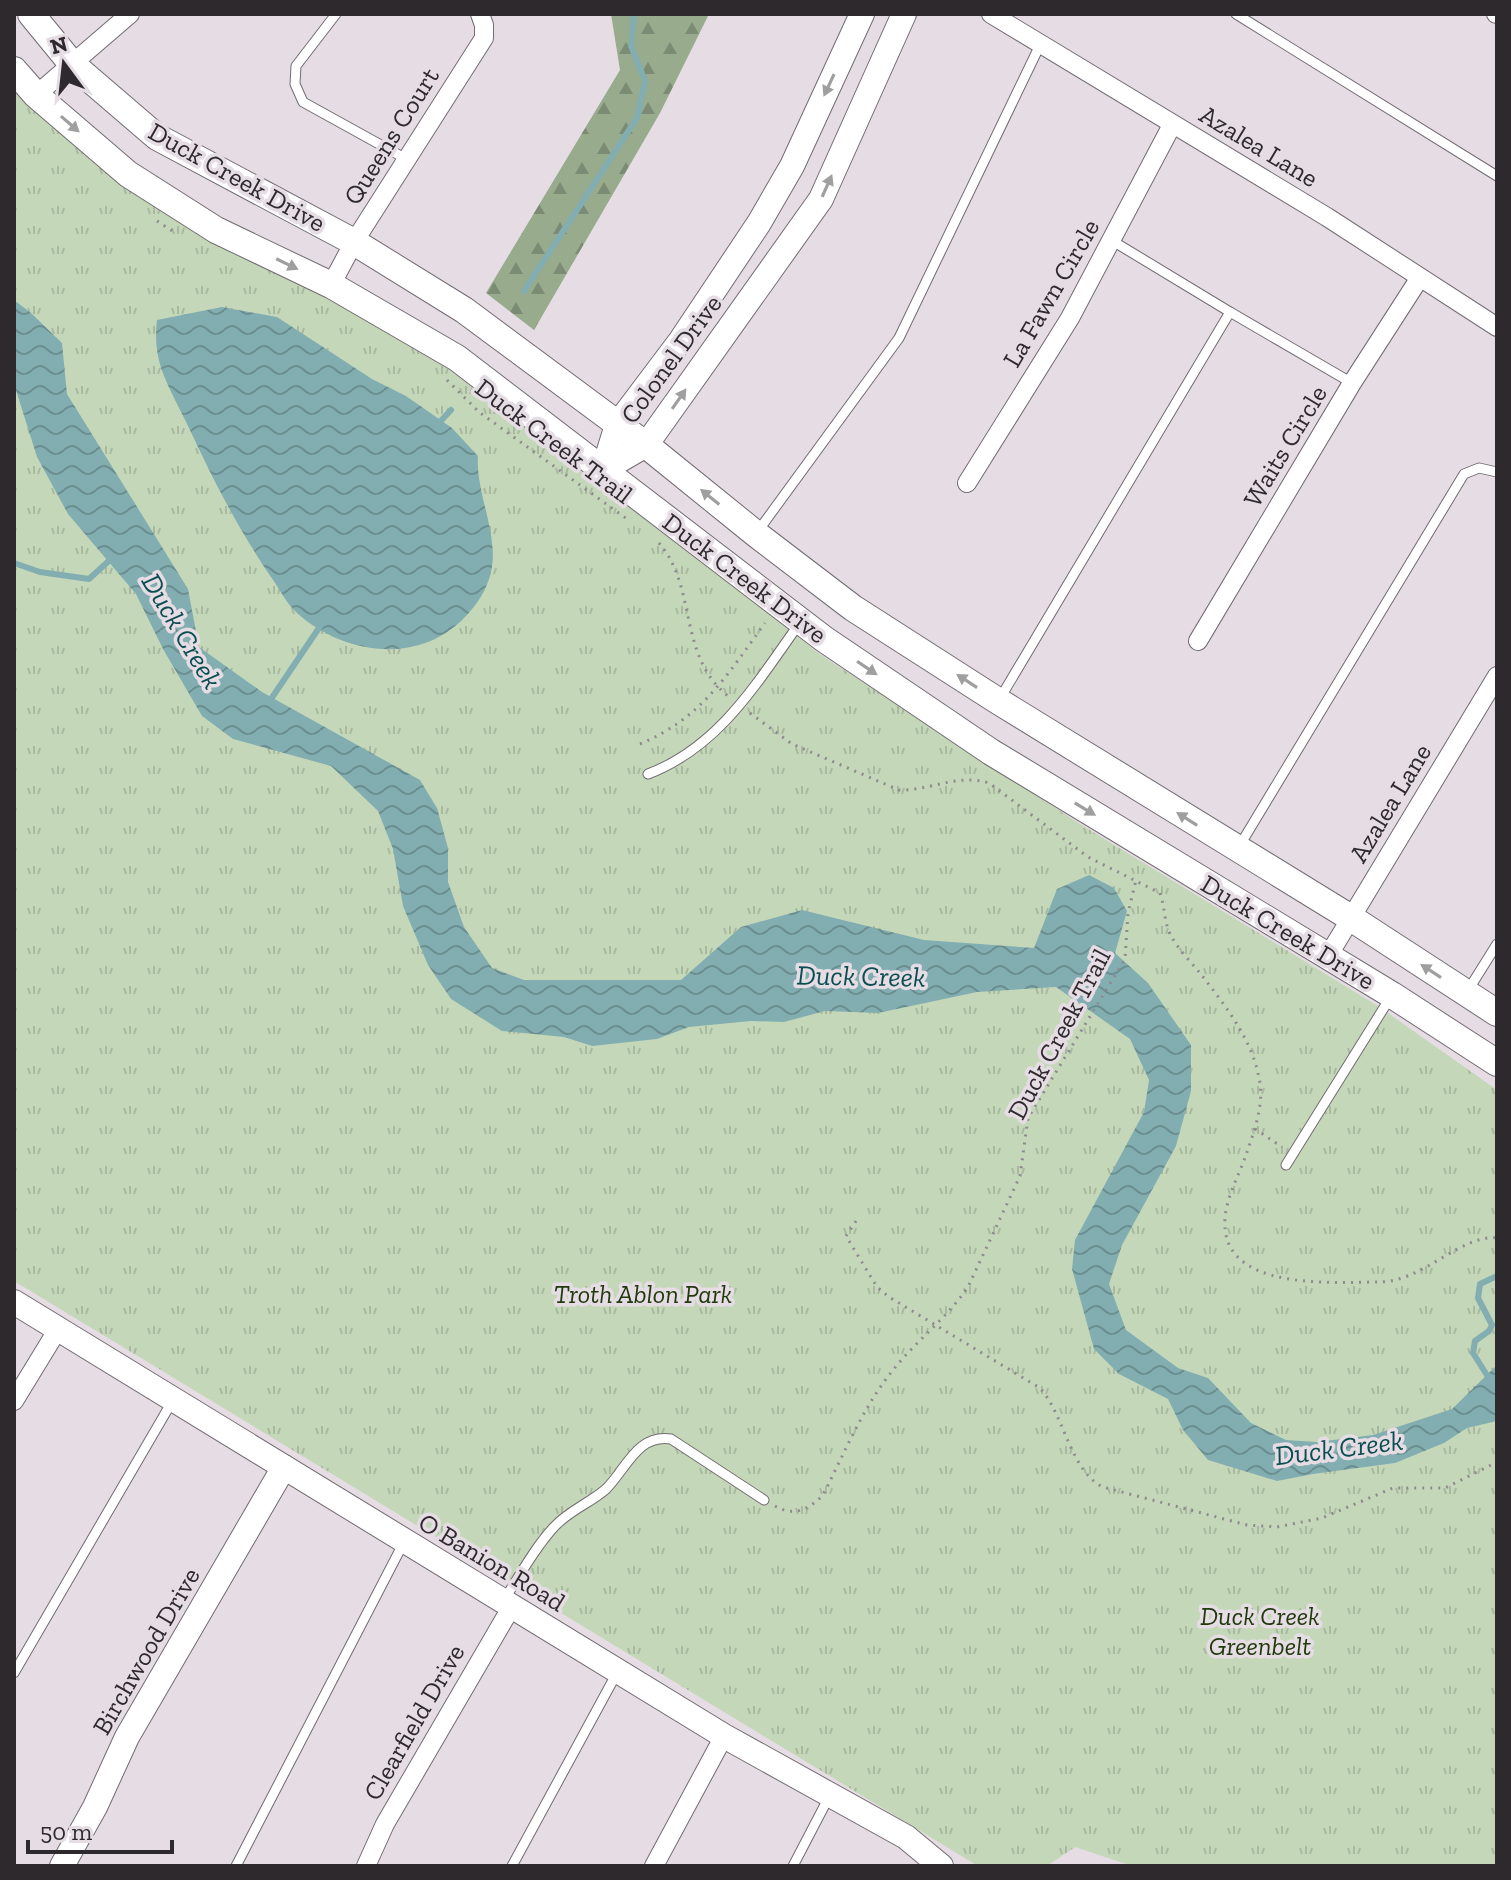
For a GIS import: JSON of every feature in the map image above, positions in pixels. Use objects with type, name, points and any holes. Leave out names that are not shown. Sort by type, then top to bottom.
[{"type":"main road","name":"Duck Creek Drive","points":[[31,14],[72,64],[157,137],[354,242],[464,310],[646,445],[853,608],[1237,850],[1351,918],[1497,1013]]},
{"type":"main road","name":"Duck Creek Drive","points":[[14,70],[36,95],[128,174],[216,230],[331,285],[457,358],[801,622],[991,752],[1392,995],[1497,1063]]},
{"type":"street","points":[[36,95],[130,14]]},
{"type":"street","name":"Queens Court","points":[[331,285],[354,242],[484,38],[480,14]]},
{"type":"street","name":"Colonel Drive","points":[[603,470],[617,425],[681,340],[759,223],[792,166],[862,14]]},
{"type":"street","name":"Colonel Drive","points":[[603,470],[646,445],[821,199],[904,14]]},
{"type":"street","name":"Azalea Lane","points":[[991,14],[1327,217],[1497,327]]},
{"type":"street","name":"La Fawn Circle","points":[[967,483],[1070,318],[1172,125]]},
{"type":"street","name":"Waits Circle","points":[[1198,641],[1352,383],[1419,279]]},
{"type":"street","name":"Azalea Lane","points":[[1328,956],[1497,676]]},
{"type":"street","name":"O Banion Road","points":[[14,1302],[724,1736],[906,1837],[941,1866]]},
{"type":"street","points":[[14,1401],[58,1329]]},
{"type":"street","name":"Birchwood Drive","points":[[62,1866],[95,1807],[127,1737],[284,1467]]},
{"type":"street","name":"Clearfield Drive","points":[[366,1866],[385,1824],[507,1604]]},
{"type":"street","points":[[654,1866],[724,1736]]},
{"type":"lane","points":[[336,14],[296,66],[295,84],[303,102],[408,160]]},
{"type":"lane","points":[[1236,14],[1497,176]]},
{"type":"lane","points":[[756,534],[899,338],[1040,45]]},
{"type":"lane","points":[[1111,240],[1352,383]]},
{"type":"lane","points":[[998,701],[1230,312]]},
{"type":"lane","points":[[1237,850],[1464,474],[1479,468],[1497,472]]},
{"type":"lane","points":[[648,774],[670,766],[698,748],[741,706],[801,622]]},
{"type":"lane","points":[[1466,994],[1497,944]]},
{"type":"lane","points":[[1286,1165],[1392,995]]},
{"type":"lane","points":[[14,1673],[173,1400]]},
{"type":"lane","points":[[507,1604],[554,1526],[607,1488],[643,1444],[656,1437],[671,1439],[764,1500]]},
{"type":"lane","points":[[236,1866],[404,1541]]},
{"type":"lane","points":[[512,1866],[618,1671]]},
{"type":"lane","points":[[793,1866],[830,1795]]},
{"type":"path","points":[[149,216],[184,237]]},
{"type":"path","name":"Duck Creek Trail","points":[[441,375],[479,412],[634,523]]},
{"type":"path","points":[[655,538],[671,558],[681,584],[692,639],[708,676],[741,706],[792,744],[899,790],[958,780],[978,779],[989,783],[1071,846],[1160,893],[1165,920],[1174,939],[1235,1023],[1260,1080],[1261,1100],[1255,1129],[1227,1207],[1225,1232],[1233,1250],[1247,1265],[1269,1276],[1307,1281],[1385,1282],[1406,1278],[1479,1239],[1497,1238]]},
{"type":"path","points":[[671,558],[679,560]]},
{"type":"path","points":[[640,744],[692,714],[718,687],[767,621]]},
{"type":"path","name":"Duck Creek Trail","points":[[764,1500],[790,1512],[811,1507],[823,1495],[877,1391],[907,1353],[957,1304],[968,1287],[1020,1176],[1028,1118],[1125,959],[1128,913],[1136,880]]},
{"type":"path","points":[[1255,1129],[1293,1154]]},
{"type":"path","points":[[856,1221],[846,1236],[877,1287],[1040,1388],[1056,1411],[1080,1466],[1094,1482],[1247,1525],[1277,1527],[1307,1522],[1393,1488],[1445,1488],[1497,1462]]},
{"type":"green space","points":[[611,14],[709,14],[660,113],[534,330],[486,293],[620,70]]},
{"type":"green space","points":[[14,77],[34,99],[448,369],[710,565],[818,653],[1080,824],[1378,1006],[1497,1090],[1497,1866],[1132,1866],[1075,1847],[1047,1866],[978,1866],[14,1281]]},
{"type":"water","name":"Duck Creek","points":[[14,300],[62,343],[67,394],[188,589],[199,647],[262,692],[420,780],[437,808],[448,848],[448,882],[464,927],[492,968],[524,980],[681,980],[741,927],[802,910],[924,940],[1034,948],[1057,889],[1089,875],[1114,888],[1127,911],[1115,953],[1148,983],[1191,1045],[1191,1091],[1176,1146],[1122,1245],[1109,1284],[1126,1330],[1178,1368],[1208,1378],[1251,1423],[1286,1440],[1317,1442],[1373,1435],[1452,1409],[1497,1365],[1497,1421],[1467,1428],[1444,1443],[1395,1463],[1277,1481],[1208,1460],[1183,1430],[1168,1399],[1119,1374],[1094,1349],[1072,1269],[1075,1240],[1144,1112],[1149,1080],[1130,1039],[1056,987],[977,992],[878,1013],[825,1011],[784,1022],[751,1021],[689,1027],[657,1039],[592,1046],[564,1037],[502,1031],[451,999],[428,965],[403,906],[393,849],[378,811],[331,766],[233,739],[202,716],[163,649],[136,594],[68,514],[37,457],[14,384]]},
{"type":"water","points":[[222,307],[277,317],[372,379],[406,396],[452,428],[478,456],[478,471],[491,535],[492,567],[477,603],[461,621],[441,636],[403,648],[370,648],[323,632],[296,612],[286,600],[217,486],[167,383],[158,356],[157,320]]},
{"type":"waterway","points":[[524,291],[637,118],[645,81],[631,46],[634,14]]},
{"type":"waterway","points":[[437,425],[451,410]]},
{"type":"waterway","points":[[14,563],[40,572],[89,579],[112,558]]},
{"type":"waterway","points":[[269,702],[323,622]]},
{"type":"waterway","points":[[1497,1276],[1480,1284],[1478,1298],[1492,1325],[1475,1341],[1473,1353],[1497,1391]]},
{"type":"park label","name":"Troth Ablon Park","points":[[643,1294]]},
{"type":"park label","name":"Duck Creek Greenbelt","points":[[1260,1631]]}]
